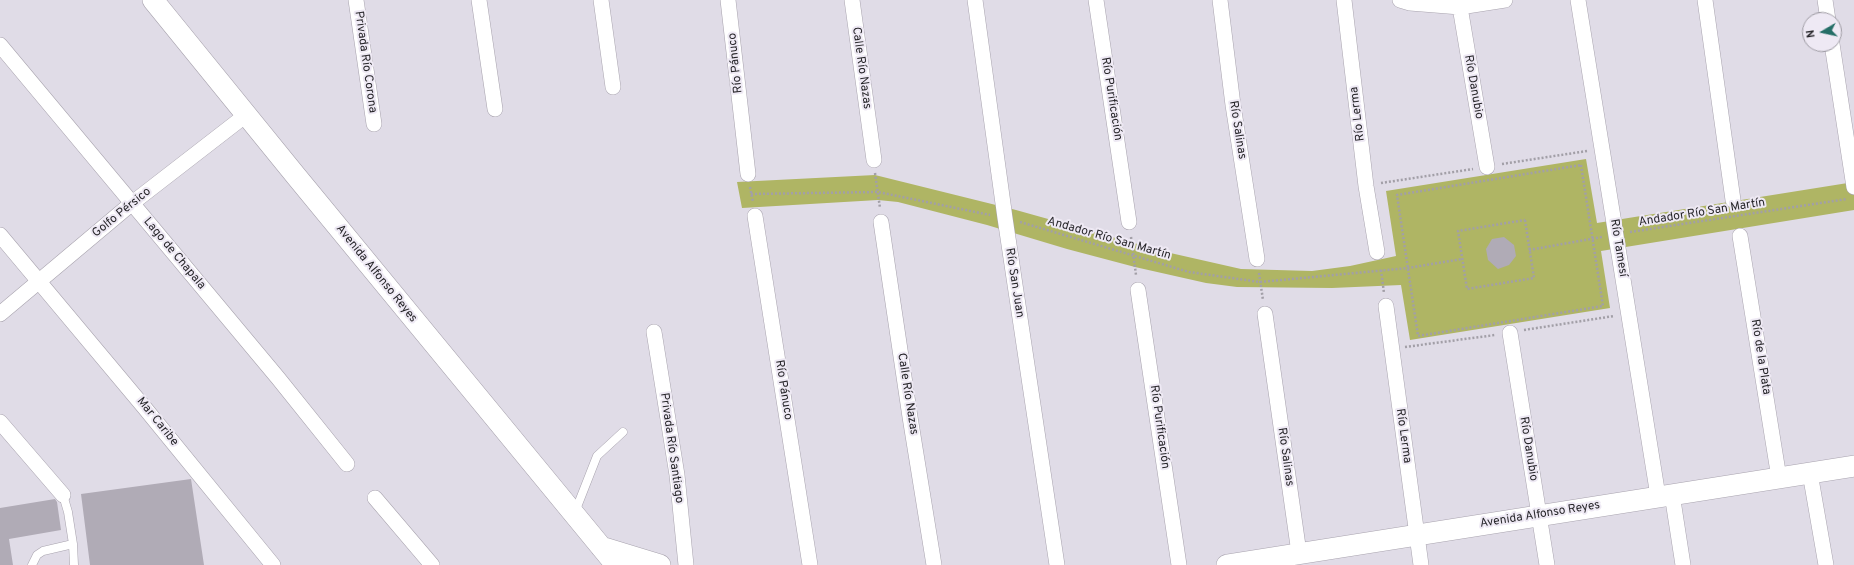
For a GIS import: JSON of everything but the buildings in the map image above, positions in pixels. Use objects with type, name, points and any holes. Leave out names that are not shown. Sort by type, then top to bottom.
[{"type":"street","name":"Avenida Alfonso Reyes","points":[[153,0],[616,565]]},
{"type":"street","name":"Privada Río Corona","points":[[356,0],[374,124]]},
{"type":"street","points":[[479,0],[495,109]]},
{"type":"street","points":[[601,0],[613,87]]},
{"type":"street","name":"Río Pánuco","points":[[728,0],[748,174]]},
{"type":"street","name":"Calle Río Nazas","points":[[852,0],[874,160]]},
{"type":"street","name":"Río San Juan","points":[[975,0],[1005,218],[1057,565]]},
{"type":"street","name":"Río Purificación","points":[[1096,0],[1129,222]]},
{"type":"street","name":"Río Salinas","points":[[1220,0],[1233,105],[1257,259]]},
{"type":"street","name":"Río Lerma","points":[[1344,0],[1366,186],[1377,252]]},
{"type":"street","points":[[1407,1],[1460,7],[1505,0]]},
{"type":"street","name":"Río Tamesí","points":[[1578,0],[1616,235],[1665,495],[1683,565]]},
{"type":"street","points":[[1705,0],[1733,200]]},
{"type":"street","points":[[1825,0],[1827,12]]},
{"type":"street","name":"Río Danubio","points":[[1460,7],[1487,167]]},
{"type":"street","name":"Lago de Chapala","points":[[0,45],[131,204],[278,378],[347,464]]},
{"type":"street","points":[[1833,52],[1854,187]]},
{"type":"street","name":"Golfo Pérsico","points":[[0,314],[131,204],[246,115]]},
{"type":"street","name":"Río Pánuco","points":[[755,216],[810,565]]},
{"type":"street","name":"Calle Río Nazas","points":[[882,222],[910,417],[934,565]]},
{"type":"street","name":"Mar Caribe","points":[[0,235],[144,407],[268,562]]},
{"type":"street","name":"Río de la Plata","points":[[1740,236],[1778,478]]},
{"type":"street","name":"Río Purificación","points":[[1138,290],[1179,565]]},
{"type":"street","name":"Río Lerma","points":[[1386,306],[1421,565]]},
{"type":"street","name":"Río Salinas","points":[[1265,314],[1291,558]]},
{"type":"street","name":"Privada Río Santiago","points":[[654,332],[676,475],[686,565]]},
{"type":"street","name":"Río Danubio","points":[[1510,333],[1547,565]]},
{"type":"street","points":[[0,422],[63,495]]},
{"type":"street","name":"Avenida Alfonso Reyes","points":[[1227,565],[1291,558],[1539,515],[1854,466]]},
{"type":"street","points":[[1810,473],[1826,565]]},
{"type":"street","points":[[375,498],[432,565]]},
{"type":"street","points":[[600,547],[660,565]]},
{"type":"lane","points":[[574,515],[597,456],[623,432]]},
{"type":"lane","points":[[63,495],[68,512],[73,544],[74,565]]},
{"type":"lane","points":[[32,565],[37,555],[43,551],[73,544]]},
{"type":"path","points":[[874,160],[882,222]]},
{"type":"path","points":[[1581,165],[1591,239],[1603,306]]},
{"type":"path","points":[[748,174],[755,216]]},
{"type":"path","name":"Andador Río San Martín","points":[[752,194],[878,192],[1005,218],[1189,272],[1260,282],[1408,268],[1462,259]]},
{"type":"path","points":[[1397,195],[1418,336]]},
{"type":"path","name":"Andador Río San Martín","points":[[1529,250],[1854,198]]},
{"type":"path","points":[[1733,200],[1740,236]]},
{"type":"path","points":[[1525,220],[1534,278],[1467,289],[1462,259],[1458,231],[1525,220]]},
{"type":"path","points":[[1129,222],[1138,290]]},
{"type":"path","points":[[1377,252],[1386,306]]},
{"type":"path","points":[[1257,259],[1265,314]]},
{"type":"green space","points":[[1586,159],[1597,223],[1854,182],[1854,210],[1601,251],[1610,308],[1410,340],[1401,285],[1332,288],[1237,287],[1206,283],[1135,267],[1067,249],[987,225],[898,202],[878,200],[742,208],[737,182],[875,175],[1016,210],[1166,252],[1241,269],[1312,271],[1350,266],[1396,256],[1386,191]]}]
